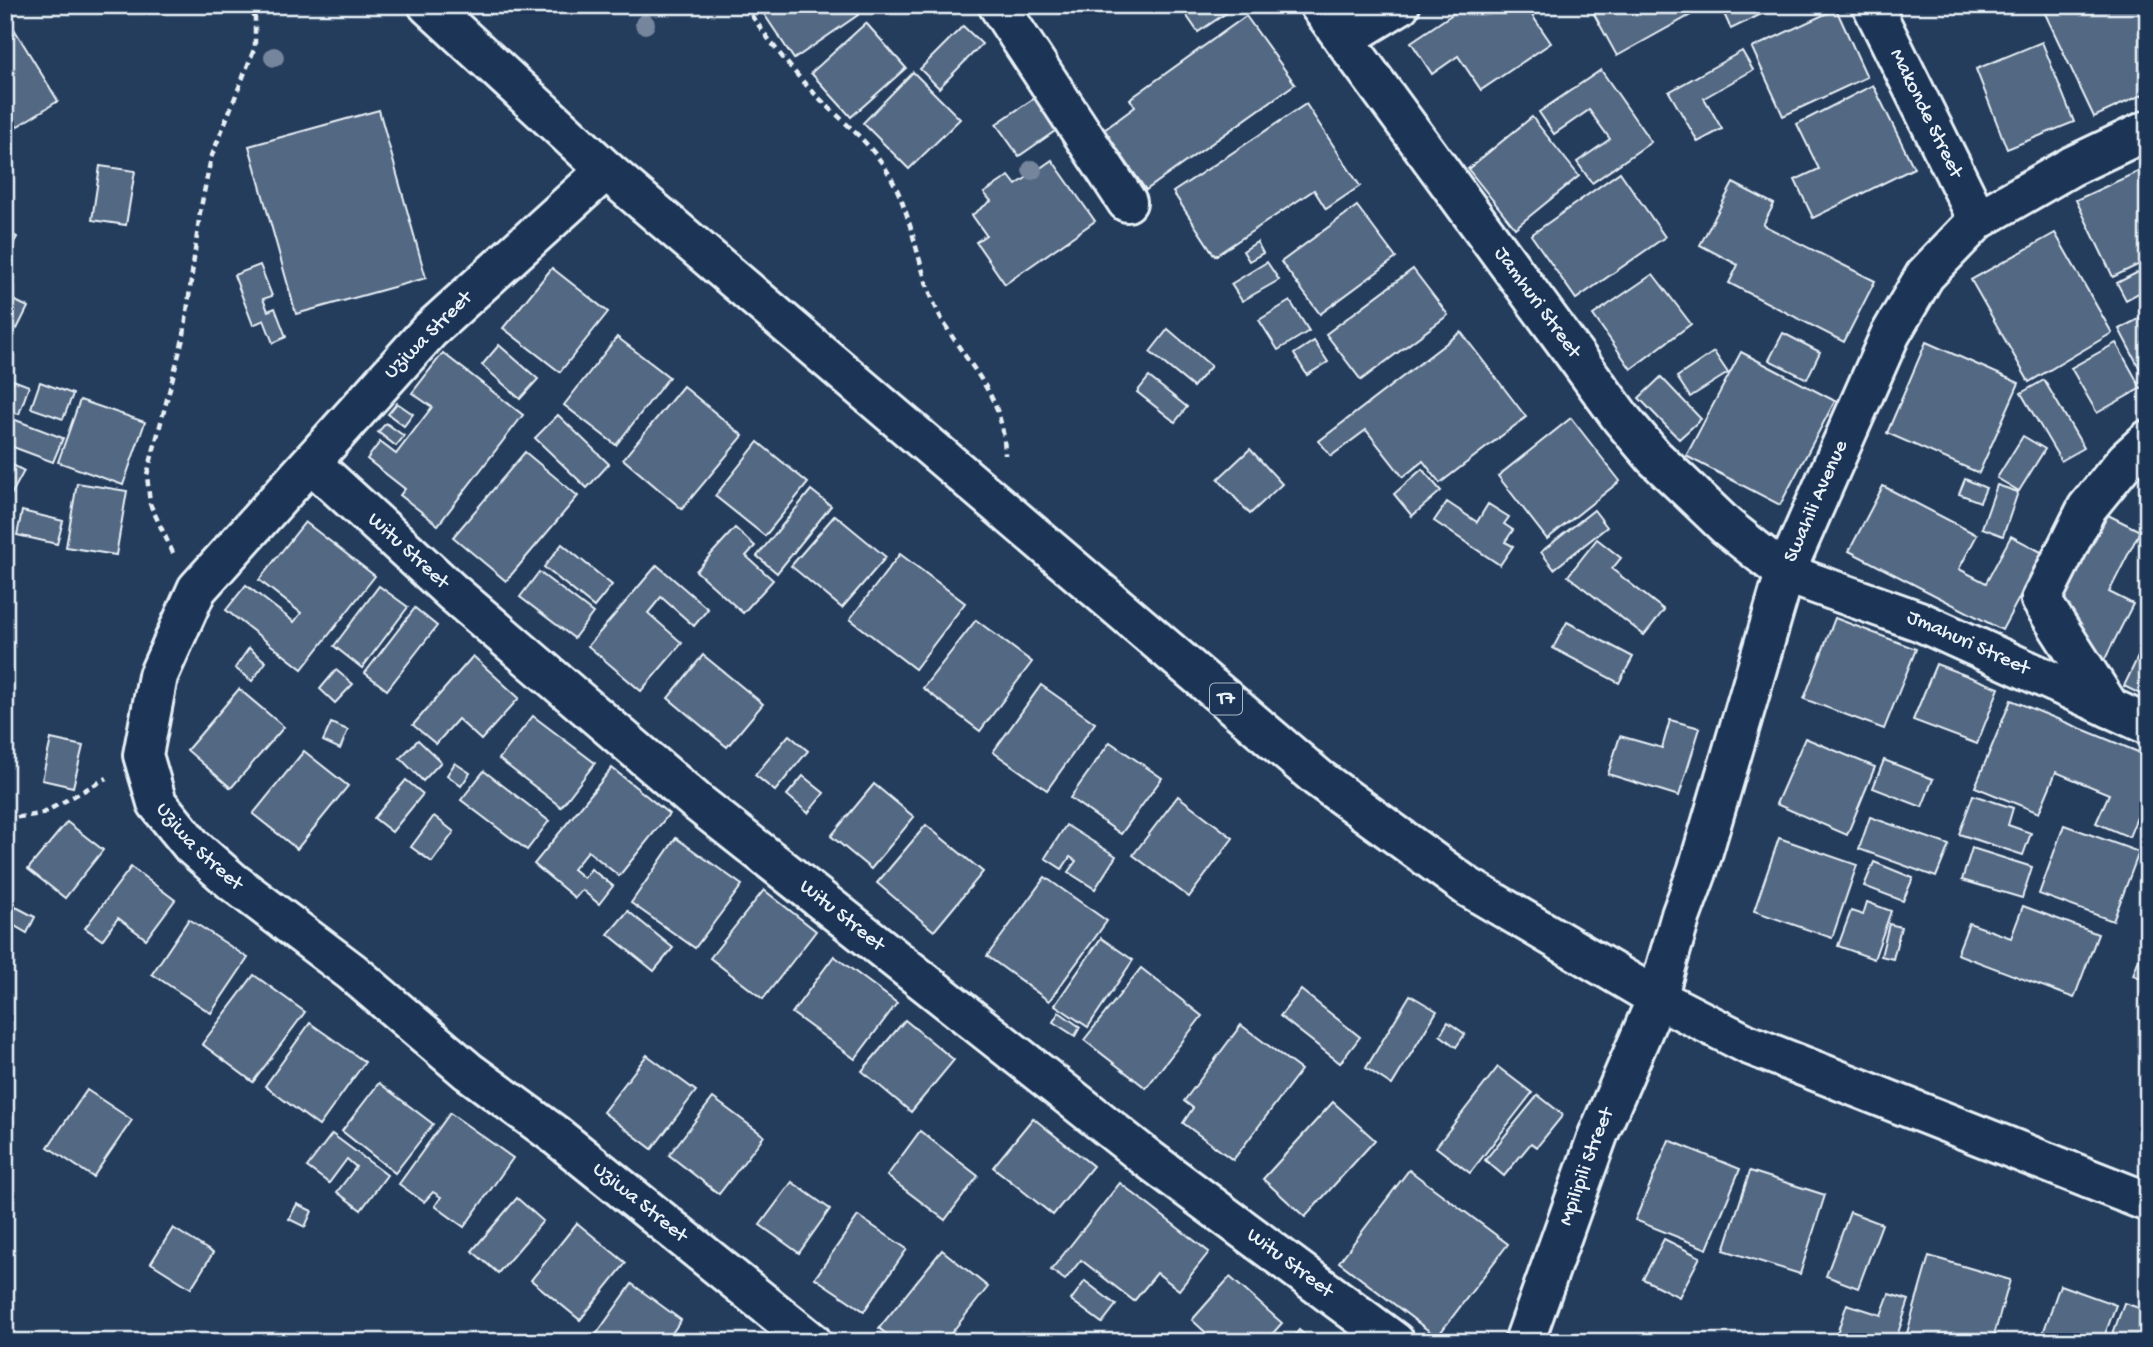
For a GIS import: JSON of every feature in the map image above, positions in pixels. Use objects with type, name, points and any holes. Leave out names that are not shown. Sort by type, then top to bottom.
[{"type":"main road","name":"T7","points":[[428,5],[606,170],[1318,778],[1468,887],[1657,998],[1759,1049],[2148,1202]]},
{"type":"main road","points":[[998,5],[1126,202]]},
{"type":"main road","name":"Jamhuri Street","points":[[1319,5],[1621,418],[1654,457],[1727,527],[1784,573]]},
{"type":"main road","points":[[1344,39],[1399,5]]},
{"type":"main road","name":"Makonde Street","points":[[1872,5],[1978,220]]},
{"type":"main road","name":"Swahili Avenue","points":[[1657,998],[1681,915],[1698,872],[1784,573],[1890,335],[1925,275],[1978,220],[2072,166],[2148,130]]},
{"type":"main road","name":"Uziwa Street","points":[[606,170],[429,331],[197,589],[158,676],[143,755],[157,803],[202,855],[352,972],[468,1071],[554,1134],[812,1342]]},
{"type":"main road","points":[[2110,708],[2041,600],[2087,508],[2126,460],[2148,440]]},
{"type":"main road","name":"Witu Street","points":[[311,463],[452,592],[698,802],[1147,1158],[1395,1342]]},
{"type":"main road","name":"Jmahuri Street","points":[[1784,573],[1919,621],[2148,725]]},
{"type":"main road","name":"Mpilipili Street","points":[[1524,1342],[1598,1135],[1657,998]]},
{"type":"path","points":[[197,589],[160,529],[150,504],[147,475],[184,335],[200,212],[211,158],[255,47],[255,18],[248,5]]},
{"type":"path","points":[[744,5],[783,58],[874,153],[889,173],[900,196],[921,269],[943,321],[1000,410],[1005,427],[1006,512]]},
{"type":"path","points":[[5,820],[41,814],[143,755]]},
{"type":"building","points":[[758,5],[851,5],[858,15],[794,59]]},
{"type":"building","points":[[1193,5],[1235,7],[1198,32],[1184,12]]},
{"type":"building","points":[[1466,5],[1525,5],[1551,43],[1481,90],[1458,56],[1432,74],[1411,42]]},
{"type":"building","points":[[1589,5],[1690,5],[1694,13],[1617,56]]},
{"type":"building","points":[[1720,5],[1780,5],[1731,29]]},
{"type":"building","points":[[2041,5],[2146,5],[2148,92],[2094,117]]},
{"type":"building","points":[[1836,9],[1867,77],[1783,116],[1752,48]]},
{"type":"building","points":[[5,14],[58,101],[5,134]]},
{"type":"building","points":[[1246,16],[1295,84],[1146,190],[1104,130],[1135,107],[1130,99]]},
{"type":"building","points":[[866,23],[906,68],[851,117],[811,73]]},
{"type":"building","points":[[963,26],[982,44],[939,88],[920,69]]},
{"type":"building","points":[[2042,42],[2074,122],[2007,149],[1976,69]]},
{"type":"building","points":[[1742,51],[1753,70],[1704,98],[1722,129],[1698,142],[1669,92]]},
{"type":"building","points":[[1601,70],[1651,142],[1592,183],[1577,162],[1610,139],[1589,110],[1554,134],[1539,112]]},
{"type":"building","points":[[913,72],[960,119],[909,169],[863,123]]},
{"type":"building","points":[[1873,85],[1914,168],[1813,218],[1795,180],[1819,169],[1797,124]]},
{"type":"building","points":[[1036,97],[1058,129],[1019,156],[996,124]]},
{"type":"building","points":[[1306,104],[1360,186],[1326,209],[1314,190],[1215,256],[1173,192]]},
{"type":"building","points":[[379,110],[426,278],[296,314],[249,146]]},
{"type":"building","points":[[1532,117],[1579,176],[1515,228],[1468,169]]},
{"type":"building","points":[[1052,160],[1095,221],[1005,284],[976,242],[986,235],[972,215],[991,201],[984,193],[1009,176],[1016,185]]},
{"type":"building","points":[[100,166],[135,171],[126,225],[92,220]]},
{"type":"building","points":[[2148,167],[2148,260],[2113,277],[2076,200]]},
{"type":"building","points":[[1620,172],[1665,237],[1576,299],[1531,235]]},
{"type":"building","points":[[1733,183],[1774,204],[1763,225],[1875,281],[1844,342],[1729,283],[1738,265],[1700,245]]},
{"type":"building","points":[[1357,206],[1396,258],[1320,314],[1281,262]]},
{"type":"building","points":[[5,230],[17,237],[5,257]]},
{"type":"building","points":[[2055,233],[2112,333],[2029,382],[1971,280]]},
{"type":"building","points":[[1257,242],[1263,253],[1249,261],[1243,251]]},
{"type":"building","points":[[1267,262],[1279,280],[1242,301],[1231,284]]},
{"type":"building","points":[[260,265],[272,296],[263,299],[268,311],[275,308],[286,337],[273,343],[264,320],[253,325],[234,275]]},
{"type":"building","points":[[2148,267],[2148,288],[2126,300],[2117,283]]},
{"type":"building","points":[[552,268],[608,312],[560,372],[503,328]]},
{"type":"building","points":[[1413,269],[1448,315],[1361,380],[1326,334]]},
{"type":"building","points":[[1653,274],[1691,324],[1631,369],[1593,315]]},
{"type":"building","points":[[5,296],[28,307],[17,329],[5,323]]},
{"type":"building","points":[[1290,301],[1309,331],[1278,350],[1259,320]]},
{"type":"building","points":[[2148,314],[2148,384],[2119,329]]},
{"type":"building","points":[[1168,329],[1211,366],[1193,387],[1150,352]]},
{"type":"building","points":[[1461,332],[1526,417],[1440,483],[1423,461],[1403,477],[1366,430],[1331,456],[1319,441]]},
{"type":"building","points":[[1783,333],[1820,352],[1807,379],[1769,360]]},
{"type":"building","points":[[617,337],[669,377],[616,445],[564,405]]},
{"type":"building","points":[[1314,341],[1328,362],[1307,375],[1294,354]]},
{"type":"building","points":[[1926,342],[2019,383],[1979,473],[1887,433]]},
{"type":"building","points":[[2116,343],[2141,388],[2097,413],[2071,368]]},
{"type":"building","points":[[499,345],[538,379],[520,399],[482,365]]},
{"type":"building","points":[[1714,352],[1728,373],[1690,397],[1677,377]]},
{"type":"building","points":[[1741,352],[1835,401],[1780,505],[1686,456]]},
{"type":"building","points":[[443,353],[523,415],[438,525],[400,495],[405,489],[367,459],[380,442],[396,454],[432,407],[412,393]]},
{"type":"building","points":[[1149,377],[1187,407],[1175,422],[1137,392]]},
{"type":"building","points":[[1661,377],[1701,419],[1679,439],[1639,398]]},
{"type":"building","points":[[13,380],[29,386],[19,414],[5,410]]},
{"type":"building","points":[[2044,380],[2084,448],[2061,461],[2021,393]]},
{"type":"building","points":[[40,382],[73,394],[63,419],[31,408]]},
{"type":"building","points":[[683,386],[743,436],[682,509],[623,459]]},
{"type":"building","points":[[80,400],[145,422],[123,485],[58,462]]},
{"type":"building","points":[[397,403],[413,414],[404,426],[388,414]]},
{"type":"building","points":[[558,415],[609,464],[587,488],[535,438]]},
{"type":"building","points":[[5,416],[63,438],[53,462],[5,444]]},
{"type":"building","points":[[1571,418],[1620,481],[1547,539],[1498,476]]},
{"type":"building","points":[[386,423],[404,436],[396,446],[378,432]]},
{"type":"building","points":[[2023,436],[2045,449],[2019,491],[1997,478]]},
{"type":"building","points":[[758,442],[808,483],[765,536],[715,496]]},
{"type":"building","points":[[1250,449],[1282,484],[1250,514],[1218,479]]},
{"type":"building","points":[[525,452],[578,496],[506,581],[453,537]]},
{"type":"building","points":[[5,461],[24,471],[5,506]]},
{"type":"building","points":[[1422,469],[1441,491],[1412,516],[1394,494]]},
{"type":"building","points":[[1965,479],[1986,488],[1980,502],[1959,494]]},
{"type":"building","points":[[77,483],[127,491],[116,555],[66,547]]},
{"type":"building","points":[[1997,485],[2018,492],[2003,536],[1982,528]]},
{"type":"building","points":[[1883,486],[1977,535],[1959,569],[1986,583],[2011,536],[2043,553],[2002,630],[1849,551]]},
{"type":"building","points":[[811,490],[831,506],[777,573],[757,556]]},
{"type":"building","points":[[1447,502],[1477,522],[1488,504],[1509,517],[1504,524],[1513,530],[1505,542],[1513,546],[1500,565],[1434,521]]},
{"type":"building","points":[[1594,510],[1607,527],[1554,569],[1541,552]]},
{"type":"building","points":[[22,511],[63,521],[57,544],[17,535]]},
{"type":"building","points":[[835,515],[886,557],[842,608],[791,566]]},
{"type":"building","points":[[2108,515],[2140,531],[2109,592],[2133,604],[2102,665],[2044,635]]},
{"type":"building","points":[[305,522],[375,576],[302,669],[226,610],[246,585],[294,622],[301,613],[259,580]]},
{"type":"building","points":[[735,528],[755,546],[746,556],[773,580],[743,613],[696,571]]},
{"type":"building","points":[[1597,539],[1621,558],[1612,569],[1664,610],[1644,635],[1568,576]]},
{"type":"building","points":[[562,544],[612,585],[594,607],[544,567]]},
{"type":"building","points":[[900,554],[965,603],[915,669],[850,619]]},
{"type":"building","points":[[657,565],[708,609],[694,626],[661,597],[648,613],[682,643],[641,691],[588,646]]},
{"type":"building","points":[[539,572],[593,613],[574,638],[520,597]]},
{"type":"building","points":[[379,586],[408,607],[362,668],[334,646]]},
{"type":"building","points":[[415,608],[437,626],[387,690],[365,673]]},
{"type":"building","points":[[1835,618],[1916,649],[1884,729],[1804,699]]},
{"type":"building","points":[[976,620],[1032,662],[980,731],[923,688]]},
{"type":"building","points":[[1567,622],[1633,657],[1619,683],[1553,648]]},
{"type":"building","points":[[2148,636],[2148,698],[2124,686]]},
{"type":"building","points":[[249,648],[266,662],[252,681],[235,668]]},
{"type":"building","points":[[703,655],[763,704],[727,747],[668,698]]},
{"type":"building","points":[[473,656],[519,698],[481,740],[458,719],[436,744],[413,725]]},
{"type":"building","points":[[1936,664],[1999,688],[1977,744],[1913,720]]},
{"type":"building","points":[[336,670],[353,684],[335,703],[320,689]]},
{"type":"building","points":[[1041,685],[1095,723],[1047,790],[993,752]]},
{"type":"building","points":[[239,689],[284,727],[231,788],[187,750]]},
{"type":"building","points":[[2011,700],[2148,756],[2148,790],[2129,837],[2096,823],[2109,794],[2056,772],[2039,813],[1975,787]]},
{"type":"building","points":[[533,716],[595,763],[561,807],[499,759]]},
{"type":"building","points":[[1670,720],[1700,728],[1679,796],[1608,774],[1620,736],[1662,748]]},
{"type":"building","points":[[331,723],[348,730],[340,749],[323,741]]},
{"type":"building","points":[[789,735],[808,751],[775,791],[755,775]]},
{"type":"building","points":[[1805,738],[1875,767],[1847,835],[1776,804]]},
{"type":"building","points":[[51,739],[83,746],[73,787],[42,780]]},
{"type":"building","points":[[418,740],[441,762],[423,781],[400,758]]},
{"type":"building","points":[[1110,742],[1162,778],[1121,834],[1070,798]]},
{"type":"building","points":[[304,751],[348,786],[297,849],[253,814]]},
{"type":"building","points":[[1884,760],[1933,779],[1922,807],[1873,788]]},
{"type":"building","points":[[455,763],[470,773],[461,786],[447,775]]},
{"type":"building","points":[[612,768],[669,814],[619,876],[588,851],[573,869],[584,878],[591,869],[613,886],[599,904],[582,890],[575,898],[534,864]]},
{"type":"building","points":[[484,771],[549,821],[527,850],[461,800]]},
{"type":"building","points":[[803,776],[824,793],[808,813],[787,795]]},
{"type":"building","points":[[406,780],[423,794],[392,832],[374,818]]},
{"type":"building","points":[[874,784],[914,817],[871,869],[831,836]]},
{"type":"building","points":[[1973,795],[2013,808],[2008,825],[2031,833],[2023,855],[1959,834]]},
{"type":"building","points":[[1178,796],[1233,838],[1189,897],[1133,855]]},
{"type":"building","points":[[434,816],[454,832],[432,862],[411,847]]},
{"type":"building","points":[[1870,817],[1949,845],[1936,877],[1859,849]]},
{"type":"building","points":[[67,822],[103,850],[65,898],[28,869]]},
{"type":"building","points":[[926,825],[983,872],[934,931],[877,883]]},
{"type":"building","points":[[1066,825],[1116,856],[1095,889],[1068,872],[1076,861],[1070,857],[1062,869],[1045,858]]},
{"type":"building","points":[[2064,825],[2139,852],[2113,921],[2039,894]]},
{"type":"building","points":[[676,838],[742,885],[695,948],[631,903]]},
{"type":"building","points":[[1779,838],[1857,865],[1832,938],[1754,911]]},
{"type":"building","points":[[1972,848],[2032,867],[2022,898],[1962,880]]},
{"type":"building","points":[[1874,862],[1913,878],[1903,901],[1864,886]]},
{"type":"building","points":[[131,867],[175,900],[146,939],[118,918],[102,940],[85,928]]},
{"type":"building","points":[[1045,877],[1107,921],[1049,1001],[987,956]]},
{"type":"building","points":[[764,890],[816,931],[763,999],[710,958]]},
{"type":"building","points":[[1867,902],[1891,911],[1874,959],[1838,946],[1851,911],[1863,915]]},
{"type":"building","points":[[2023,906],[2098,934],[2074,998],[1957,954],[1969,923],[2011,938]]},
{"type":"building","points":[[16,907],[35,917],[27,933],[8,922]]},
{"type":"building","points":[[628,911],[673,948],[654,971],[608,934]]},
{"type":"building","points":[[189,919],[248,958],[211,1013],[152,974]]},
{"type":"building","points":[[1889,924],[1901,927],[1893,959],[1881,956]]},
{"type":"building","points":[[2148,935],[2148,981],[2133,975]]},
{"type":"building","points":[[1101,938],[1133,960],[1088,1027],[1055,1005]]},
{"type":"building","points":[[834,956],[897,1003],[855,1059],[792,1013]]},
{"type":"building","points":[[1141,968],[1202,1016],[1146,1088],[1084,1040]]},
{"type":"building","points":[[254,975],[305,1012],[253,1082],[202,1044]]},
{"type":"building","points":[[1301,990],[1360,1037],[1340,1063],[1280,1016]]},
{"type":"building","points":[[1410,995],[1437,1011],[1392,1085],[1366,1068]]},
{"type":"building","points":[[1059,1012],[1080,1027],[1075,1036],[1053,1022]]},
{"type":"building","points":[[905,1020],[954,1060],[911,1112],[862,1071]]},
{"type":"building","points":[[1448,1022],[1465,1034],[1456,1047],[1440,1035]]},
{"type":"building","points":[[310,1023],[365,1062],[319,1126],[265,1086]]},
{"type":"building","points":[[1241,1025],[1301,1070],[1233,1160],[1183,1123],[1193,1108],[1184,1101]]},
{"type":"building","points":[[647,1055],[696,1091],[652,1149],[603,1112]]},
{"type":"building","points":[[1498,1067],[1532,1093],[1470,1173],[1436,1147]]},
{"type":"building","points":[[379,1083],[433,1124],[395,1173],[342,1131]]},
{"type":"building","points":[[87,1090],[132,1120],[93,1177],[48,1147]]},
{"type":"building","points":[[1538,1095],[1563,1115],[1537,1147],[1531,1143],[1504,1176],[1485,1160]]},
{"type":"building","points":[[713,1098],[764,1136],[719,1194],[669,1155]]},
{"type":"building","points":[[1333,1102],[1375,1140],[1305,1217],[1263,1179]]},
{"type":"building","points":[[450,1113],[513,1158],[464,1227],[435,1206],[441,1197],[433,1192],[424,1202],[399,1184]]},
{"type":"building","points":[[1033,1118],[1093,1166],[1053,1215],[993,1167]]},
{"type":"building","points":[[920,1131],[978,1176],[945,1220],[887,1176]]},
{"type":"building","points":[[332,1134],[387,1175],[361,1210],[337,1192],[356,1167],[347,1159],[329,1183],[307,1167]]},
{"type":"building","points":[[1669,1140],[1740,1169],[1707,1249],[1635,1220]]},
{"type":"building","points":[[1409,1170],[1508,1244],[1437,1337],[1339,1262]]},
{"type":"building","points":[[1750,1171],[1825,1195],[1800,1274],[1724,1250]]},
{"type":"building","points":[[792,1182],[830,1209],[799,1253],[760,1225]]},
{"type":"building","points":[[1120,1183],[1209,1252],[1179,1290],[1157,1273],[1134,1301],[1081,1260],[1065,1280],[1051,1270]]},
{"type":"building","points":[[517,1198],[543,1221],[498,1273],[472,1251]]},
{"type":"building","points":[[297,1204],[312,1211],[305,1227],[289,1219]]},
{"type":"building","points":[[1850,1212],[1882,1224],[1858,1288],[1826,1276]]},
{"type":"building","points":[[858,1216],[907,1249],[864,1311],[815,1278]]},
{"type":"building","points":[[577,1223],[626,1263],[580,1320],[531,1280]]},
{"type":"building","points":[[173,1228],[213,1253],[191,1288],[151,1263]]},
{"type":"building","points":[[1664,1239],[1700,1257],[1679,1297],[1643,1279]]},
{"type":"building","points":[[942,1250],[988,1287],[944,1342],[896,1342],[879,1328]]},
{"type":"building","points":[[1929,1256],[2010,1280],[1992,1342],[1937,1342],[1907,1333]]},
{"type":"building","points":[[1230,1277],[1282,1323],[1265,1342],[1216,1342],[1192,1320]]},
{"type":"building","points":[[1085,1281],[1116,1305],[1102,1323],[1071,1300]]},
{"type":"building","points":[[632,1284],[681,1320],[666,1342],[603,1342],[595,1336]]},
{"type":"building","points":[[2060,1285],[2116,1305],[2102,1342],[2041,1339]]},
{"type":"building","points":[[1889,1294],[1909,1300],[1895,1342],[1834,1342],[1847,1304],[1881,1315]]},
{"type":"building","points":[[2124,1303],[2148,1311],[2148,1342],[2110,1342]]},
{"type":"building","points":[[1299,1330],[1313,1342],[1290,1342]]}]
